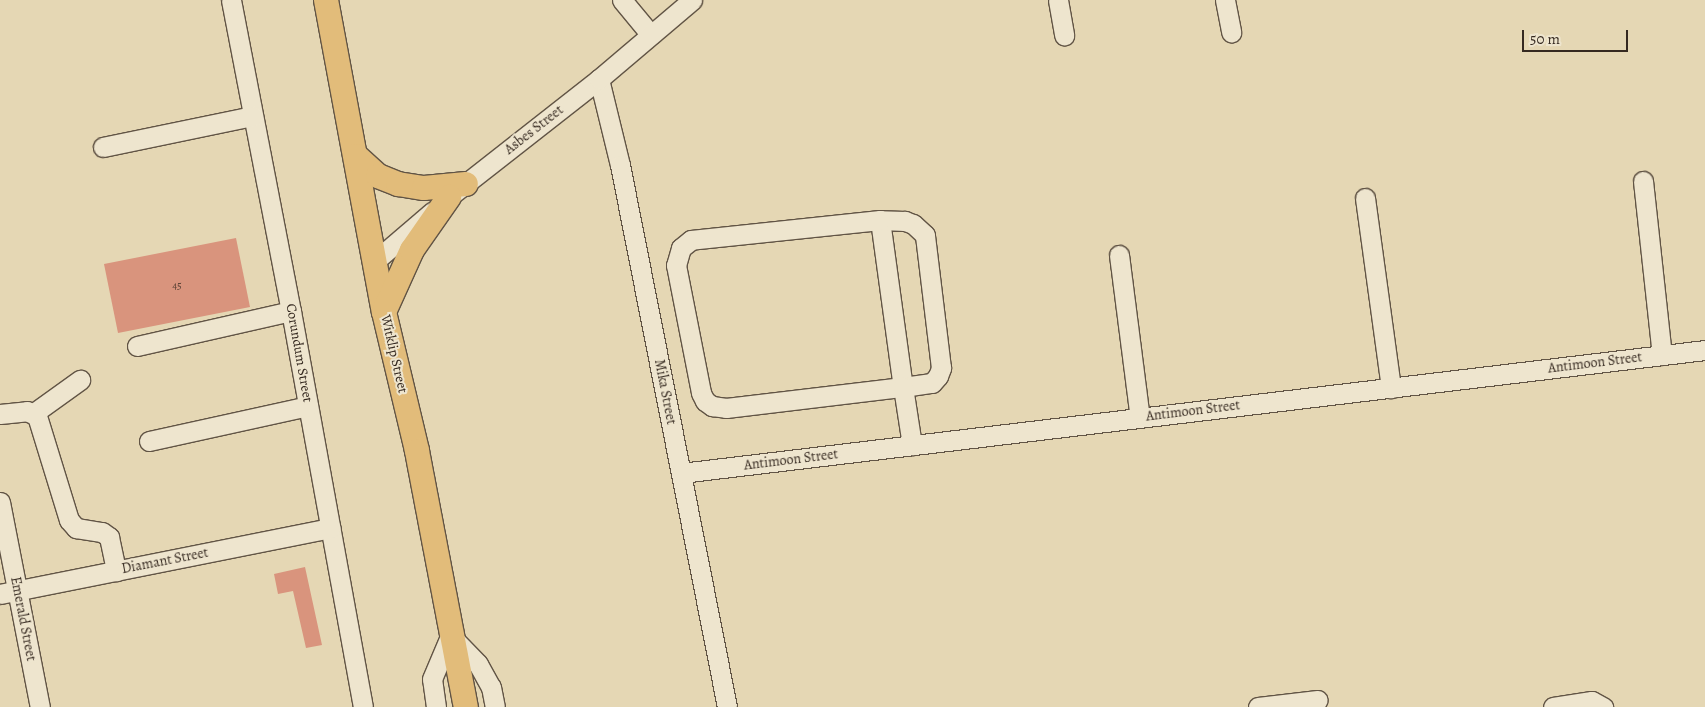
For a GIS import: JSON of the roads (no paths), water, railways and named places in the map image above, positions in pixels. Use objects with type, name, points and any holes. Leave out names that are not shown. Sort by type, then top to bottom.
[{"type":"main road","name":"Witklip Street","points":[[326,0],[376,260],[384,312],[417,451],[466,707]]},
{"type":"main road","points":[[356,156],[378,176],[398,184],[457,190]]},
{"type":"main road","points":[[384,312],[412,250],[457,190]]},
{"type":"street","name":"Corundum Street","points":[[231,0],[291,311],[363,707]]},
{"type":"street","points":[[622,0],[651,35]]},
{"type":"street","name":"Asbes Street","points":[[376,260],[457,190],[599,79],[692,0]]},
{"type":"street","points":[[1058,0],[1064,35]]},
{"type":"street","points":[[1224,0],[1231,32]]},
{"type":"street","name":"Mika Street","points":[[599,79],[620,165],[727,707]]},
{"type":"street","points":[[103,147],[253,116]]},
{"type":"street","points":[[1643,181],[1662,355]]},
{"type":"street","points":[[1364,198],[1391,388]]},
{"type":"street","points":[[880,220],[912,445]]},
{"type":"street","points":[[880,220],[904,220],[913,224],[925,235],[941,368],[938,376],[932,383],[903,387],[726,408],[712,406],[705,401],[701,393],[676,265],[681,248],[691,240],[880,220]]},
{"type":"street","points":[[1119,255],[1140,418]]},
{"type":"street","points":[[137,346],[291,311]]},
{"type":"street","name":"Antimoon Street","points":[[681,473],[1705,350]]},
{"type":"street","points":[[34,414],[80,380]]},
{"type":"street","points":[[149,441],[308,406]]},
{"type":"street","points":[[0,414],[19,411],[34,414],[40,420],[69,520],[76,528],[102,532],[109,537],[116,571]]},
{"type":"street","name":"Emerald Street","points":[[0,502],[9,592],[40,707]]},
{"type":"street","name":"Diamant Street","points":[[9,592],[330,528]]},
{"type":"street","points":[[436,707],[432,679],[452,636],[478,664],[491,687],[495,707]]},
{"type":"street","points":[[1258,707],[1318,700]]},
{"type":"street","points":[[1554,707],[1592,701],[1603,707]]}]
